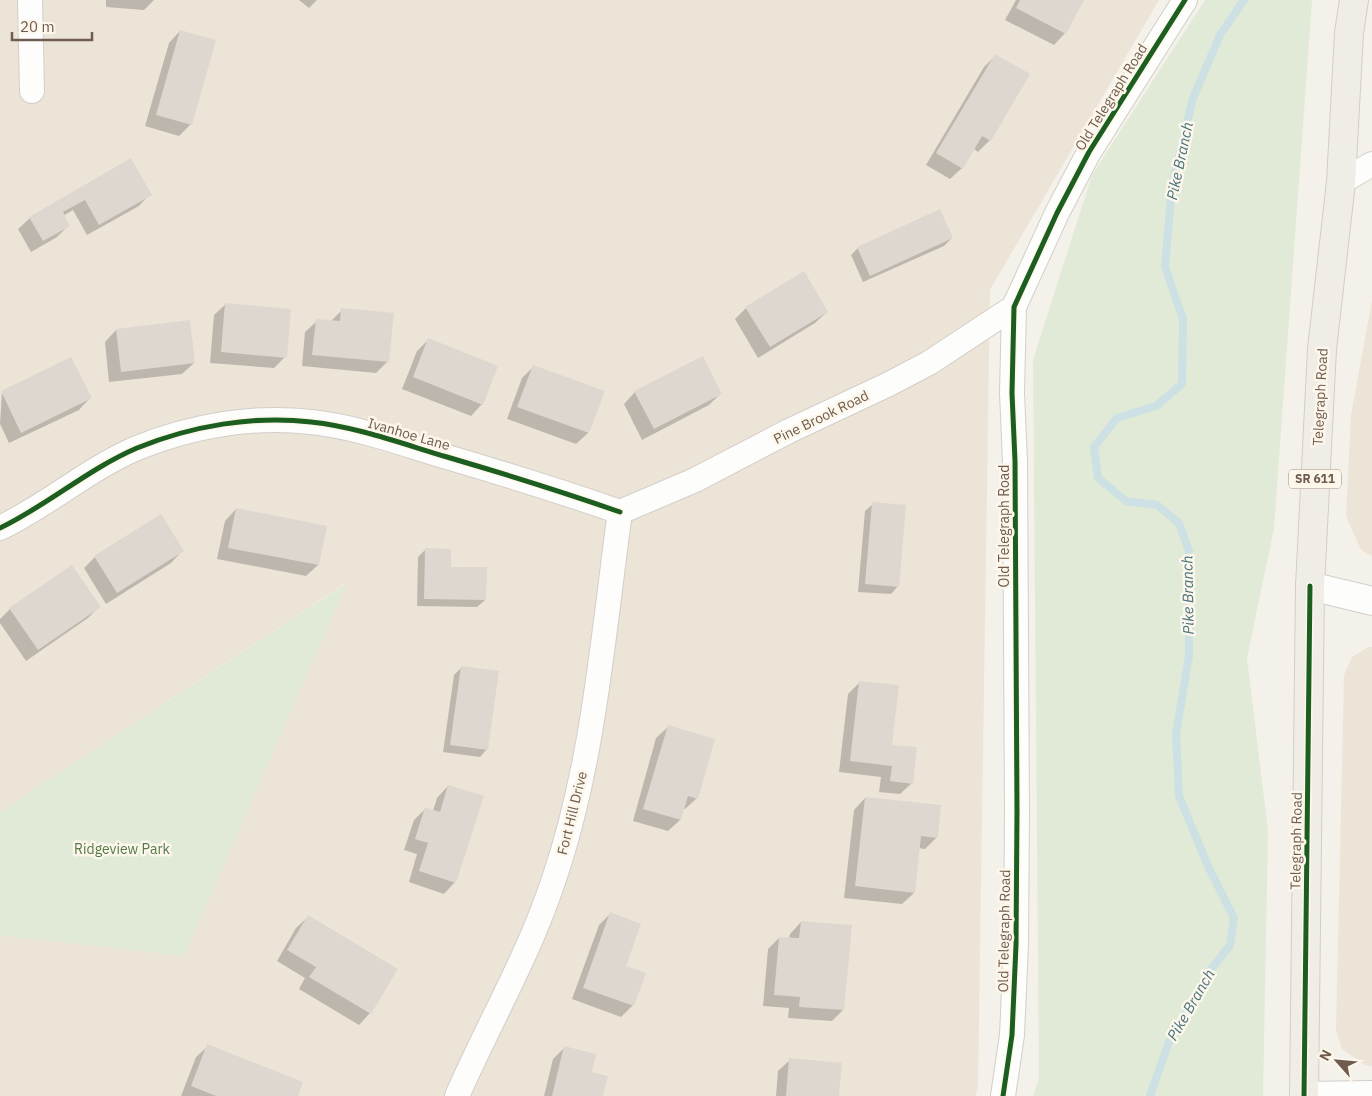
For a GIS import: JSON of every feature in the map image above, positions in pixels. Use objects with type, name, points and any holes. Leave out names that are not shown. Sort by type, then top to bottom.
[{"type":"main road","name":"Telegraph Road","points":[[1304,1095],[1310,586],[1322,349],[1341,182],[1350,33],[1354,0]]},
{"type":"street","points":[[30,0],[32,91]]},
{"type":"street","name":"Old Telegraph Road","points":[[1003,1096],[1012,1035],[1016,945],[1015,461],[1012,393],[1014,307],[1057,213],[1089,152],[1185,0]]},
{"type":"street","points":[[1341,182],[1372,164]]},
{"type":"street","name":"Pine Brook Road","points":[[620,512],[695,480],[889,384],[929,362],[1014,307]]},
{"type":"street","name":"Ivanhoe Lane","points":[[0,528],[15,521],[93,470],[136,448],[199,429],[255,421],[312,422],[356,430],[540,484],[620,512]]},
{"type":"street","name":"Fort Hill Drive","points":[[457,1096],[483,1036],[519,969],[554,879],[574,813],[591,729],[620,512]]},
{"type":"street","points":[[1310,586],[1372,601]]},
{"type":"street","points":[[1304,1095],[1372,1093]]},
{"type":"shaded area","points":[[0,0],[1159,0],[990,290],[978,1088],[975,1096],[0,1096],[0,935],[184,956],[346,583],[0,812]]},
{"type":"shaded area","points":[[1372,300],[1372,556],[1361,550],[1346,516],[1351,415]]},
{"type":"shaded area","points":[[1368,647],[1372,647],[1372,1066],[1365,1065],[1342,1049],[1336,1031],[1344,675],[1352,657]]},
{"type":"green space","points":[[1205,0],[1312,0],[1274,528],[1247,658],[1268,831],[1263,1096],[1033,1096],[1039,1078],[1033,360],[1092,175]]},
{"type":"green space","name":"Ridgeview Park","points":[[347,583],[184,956],[0,935],[0,812]]},
{"type":"building","points":[[1020,0],[1084,0],[1066,34],[1016,8]]},
{"type":"building","points":[[180,30],[216,40],[192,125],[156,115]]},
{"type":"building","points":[[995,54],[1030,74],[991,141],[982,136],[963,169],[936,153]]},
{"type":"building","points":[[131,158],[152,195],[99,225],[85,200],[63,212],[70,226],[43,241],[29,217]]},
{"type":"building","points":[[940,209],[953,238],[870,276],[857,247]]},
{"type":"building","points":[[804,271],[828,312],[770,347],[745,307]]},
{"type":"building","points":[[225,303],[291,309],[287,358],[221,352]]},
{"type":"building","points":[[341,308],[394,313],[389,362],[312,355],[316,319],[340,321]]},
{"type":"building","points":[[190,320],[195,363],[121,372],[116,329]]},
{"type":"building","points":[[428,338],[498,366],[483,405],[413,377]]},
{"type":"building","points":[[703,356],[722,394],[654,429],[634,391]]},
{"type":"building","points":[[71,357],[92,398],[21,433],[1,391]]},
{"type":"building","points":[[533,365],[605,391],[589,433],[517,407]]},
{"type":"building","points":[[872,502],[906,505],[899,587],[865,584]]},
{"type":"building","points":[[236,508],[327,526],[319,565],[228,548]]},
{"type":"building","points":[[161,514],[184,551],[117,593],[94,556]]},
{"type":"building","points":[[425,548],[451,549],[451,567],[487,567],[486,600],[424,599]]},
{"type":"building","points":[[72,565],[101,607],[38,650],[9,608]]},
{"type":"building","points":[[461,666],[499,671],[488,750],[450,745]]},
{"type":"building","points":[[859,681],[899,685],[892,745],[917,747],[913,784],[890,781],[892,766],[850,761]]},
{"type":"building","points":[[668,725],[715,739],[698,799],[688,796],[681,820],[643,809]]},
{"type":"building","points":[[448,785],[484,796],[456,883],[419,871],[428,843],[415,839],[425,807],[440,812]]},
{"type":"building","points":[[865,797],[941,805],[938,838],[921,836],[915,893],[855,886]]},
{"type":"building","points":[[610,912],[641,924],[626,966],[646,973],[634,1006],[583,988]]},
{"type":"building","points":[[308,915],[398,969],[371,1014],[309,977],[316,967],[287,950]]},
{"type":"building","points":[[801,921],[852,925],[844,1010],[799,1007],[800,997],[774,995],[779,937],[799,938]]},
{"type":"building","points":[[207,1044],[303,1082],[298,1096],[216,1096],[191,1086]]},
{"type":"building","points":[[564,1046],[596,1054],[592,1072],[608,1076],[603,1096],[552,1096]]},
{"type":"building","points":[[789,1058],[842,1063],[839,1096],[786,1096]]},
{"type":"waterway","name":"Pike Branch","points":[[1150,1096],[1168,1044],[1209,972],[1230,945],[1234,918],[1208,866],[1179,796],[1176,734],[1189,656],[1189,551],[1179,523],[1157,505],[1126,501],[1098,478],[1094,447],[1117,418],[1156,406],[1182,384],[1183,319],[1165,267],[1172,185],[1193,98],[1220,35],[1244,0]]},
{"type":"cycle path","points":[[1003,1096],[1012,1035],[1016,945],[1015,461],[1012,393],[1014,307],[1057,213],[1089,152],[1185,0]]},
{"type":"cycle path","points":[[0,528],[35,509],[102,466],[137,448],[201,428],[245,421],[267,420],[329,424],[363,432],[577,497],[620,512]]},
{"type":"cycle path","points":[[1304,1096],[1310,586]]}]
